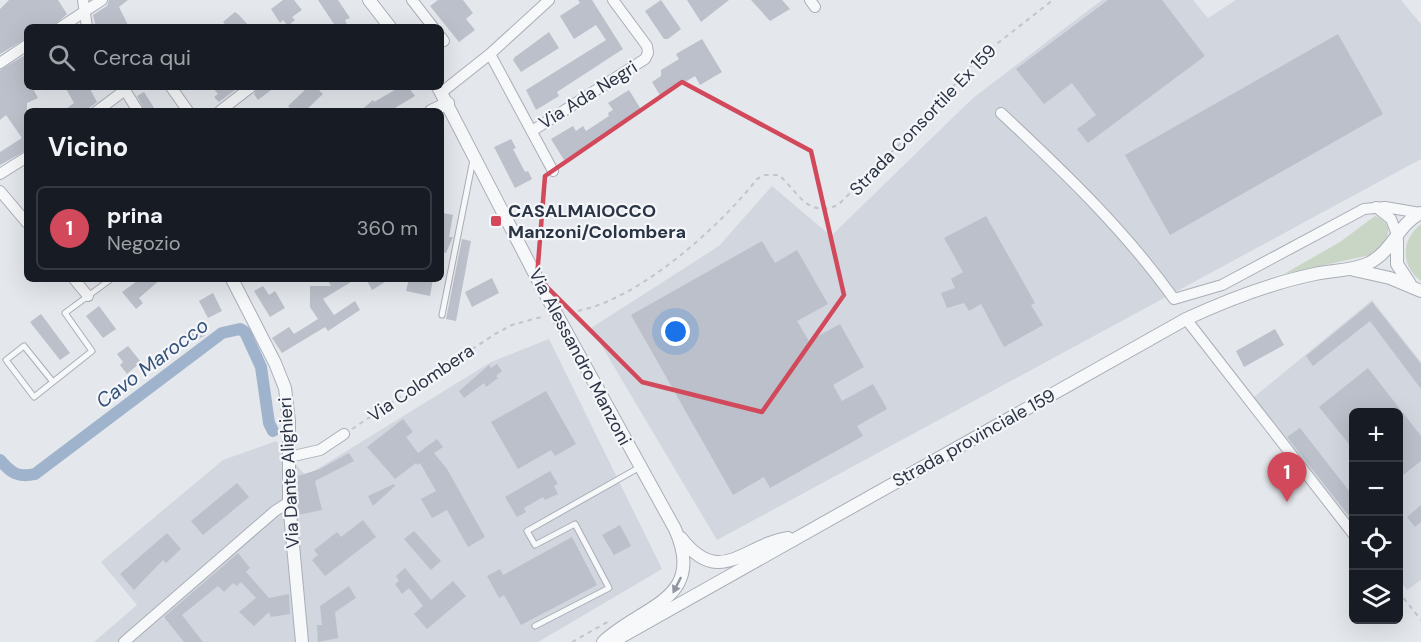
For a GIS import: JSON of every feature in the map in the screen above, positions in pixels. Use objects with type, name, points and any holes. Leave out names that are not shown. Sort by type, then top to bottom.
[{"type":"street","points":[[83,0],[87,24]]},
{"type":"street","points":[[66,24],[102,0]]},
{"type":"street","points":[[369,0],[388,24]]},
{"type":"street","points":[[412,0],[431,24]]},
{"type":"street","points":[[433,108],[442,94],[490,54],[537,4],[549,0]]},
{"type":"street","name":"Via Ada Negri","points":[[532,130],[645,58],[648,53],[647,46],[613,0]]},
{"type":"street","points":[[0,63],[24,47]]},
{"type":"street","name":"Via Ada Negri","points":[[490,54],[554,171]]},
{"type":"street","points":[[101,108],[123,90]]},
{"type":"street","points":[[125,90],[136,108]]},
{"type":"street","points":[[173,90],[186,108]]},
{"type":"street","points":[[224,108],[247,90]]},
{"type":"street","name":"Via Alessandro Manzoni","points":[[442,94],[541,286],[675,529]]},
{"type":"street","points":[[1001,113],[1086,193],[1148,262],[1174,299],[1222,285],[1364,209],[1376,207],[1421,213]]},
{"type":"street","points":[[0,174],[24,159]]},
{"type":"street","points":[[0,192],[24,220]]},
{"type":"street","points":[[1376,207],[1391,219],[1398,237]]},
{"type":"street","name":"Strada provinciale 159","points":[[612,642],[1186,319],[1229,300],[1277,284],[1316,274],[1350,269],[1379,257],[1398,237],[1406,223],[1421,213]]},
{"type":"street","name":"Strada provinciale 159","points":[[1398,237],[1395,251],[1398,266],[1405,279],[1420,291]]},
{"type":"street","name":"Strada provinciale 159","points":[[1350,269],[1390,279],[1420,291]]},
{"type":"street","points":[[76,282],[88,296]]},
{"type":"street","name":"Via Dante Alighieri","points":[[233,282],[283,382],[288,407],[289,502],[302,642]]},
{"type":"street","points":[[1186,319],[1349,530]]},
{"type":"street","points":[[289,457],[320,450],[344,434]]},
{"type":"street","points":[[124,642],[275,511],[289,502]]},
{"type":"street","points":[[675,529],[696,553],[717,562],[738,559],[775,541],[798,537]]},
{"type":"street","points":[[603,642],[624,624],[660,604],[677,587],[683,573],[684,558],[675,529]]},
{"type":"lane","points":[[442,315],[474,156]]},
{"type":"lane","points":[[53,382],[24,346],[6,360],[34,397],[53,382],[92,351],[65,313],[107,282]]},
{"type":"lane","points":[[535,626],[609,588],[575,524],[535,545],[527,531],[640,467]]},
{"type":"path","name":"Strada Consortile Ex 159","points":[[554,310],[590,308],[643,281],[705,234],[757,179],[765,175],[778,175],[814,209],[822,210],[838,205],[927,117],[976,60],[1053,0]]},
{"type":"path","name":"Via Colombera","points":[[344,434],[495,334],[512,325],[554,310]]},
{"type":"path","points":[[1403,597],[1421,620]]},
{"type":"path","points":[[572,642],[613,618]]},
{"type":"highlighted area","points":[[682,82],[811,151],[844,295],[762,412],[642,382],[537,277],[545,176]]},
{"type":"shaded area","points":[[1102,0],[1193,0],[1208,18],[1236,0],[1401,0],[1421,24],[1421,159],[717,540],[591,328],[719,246],[772,186],[831,236],[973,98]]},
{"type":"shaded area","points":[[1372,300],[1421,362],[1421,580],[1407,590],[1403,584],[1403,408],[1349,408],[1349,518],[1253,398]]},
{"type":"shaded area","points":[[549,339],[662,569],[538,642],[94,642],[137,605],[101,562],[223,460],[276,441],[306,476],[491,362]]},
{"type":"green space","points":[[1375,216],[1387,225],[1388,230],[1381,247],[1370,255],[1284,274],[1340,242]]},
{"type":"green space","points":[[1421,224],[1421,281],[1409,268],[1406,252],[1410,237]]},
{"type":"building","points":[[9,0],[58,0],[67,14],[55,24],[24,24],[24,40],[0,54],[0,9]]},
{"type":"building","points":[[109,0],[128,0],[119,7],[128,24],[95,24],[93,15],[107,6]]},
{"type":"building","points":[[283,0],[294,0],[302,10],[292,17],[295,20],[286,24],[283,20],[280,23],[271,9]]},
{"type":"building","points":[[318,0],[338,0],[350,18],[345,20],[347,24],[334,24]]},
{"type":"building","points":[[438,0],[463,0],[473,13],[466,19],[475,30],[459,42],[430,6]]},
{"type":"building","points":[[578,0],[592,0],[623,49],[557,92],[559,96],[536,110],[526,90],[606,40],[596,25],[574,39],[560,16],[580,3]]},
{"type":"building","points":[[661,0],[681,29],[668,39],[664,39],[645,11]]},
{"type":"building","points":[[687,0],[729,0],[701,22]]},
{"type":"building","points":[[751,0],[782,0],[790,9],[770,21]]},
{"type":"building","points":[[1108,0],[1162,0],[1205,56],[1088,143],[1077,129],[1096,115],[1072,83],[1044,104],[1016,69]]},
{"type":"building","points":[[235,12],[247,24],[225,24],[223,22]]},
{"type":"building","points":[[549,32],[559,48],[521,72],[513,60],[515,57]]},
{"type":"building","points":[[1338,34],[1383,114],[1170,235],[1125,155]]},
{"type":"building","points":[[702,39],[722,72],[700,85],[695,76],[661,97],[652,82],[661,76],[661,70],[679,59],[676,54]]},
{"type":"building","points":[[24,56],[24,90],[34,90],[38,98],[27,103],[27,108],[24,108],[24,152],[0,165],[0,152],[22,138],[6,115],[0,120],[0,70]]},
{"type":"building","points":[[67,90],[91,90],[97,102],[89,108],[67,108],[74,103]]},
{"type":"building","points":[[215,90],[235,90],[219,102],[214,97],[218,94]]},
{"type":"building","points":[[256,90],[271,90],[258,100],[254,94]]},
{"type":"building","points":[[305,90],[319,90],[323,94],[308,108],[290,108],[288,106]]},
{"type":"building","points":[[395,90],[410,90],[415,96],[395,108],[364,108],[373,100],[374,102]]},
{"type":"building","points":[[629,90],[642,111],[564,160],[551,139],[573,126],[576,131],[583,126],[586,131],[609,116],[608,113],[613,110],[608,103]]},
{"type":"building","points":[[144,92],[154,108],[143,108],[137,96]]},
{"type":"building","points":[[511,139],[516,148],[513,149],[525,172],[528,171],[532,179],[515,188],[494,147]]},
{"type":"building","points":[[444,213],[453,215],[449,237],[453,237],[446,253],[444,253]]},
{"type":"building","points":[[986,216],[1035,303],[1031,305],[1043,325],[1004,347],[981,304],[969,311],[964,303],[947,308],[941,293],[955,288],[951,279],[963,272],[944,238]]},
{"type":"building","points":[[462,239],[471,241],[456,321],[446,319]]},
{"type":"building","points":[[762,241],[775,263],[797,250],[828,304],[797,321],[809,341],[840,324],[864,367],[833,385],[842,401],[873,384],[887,409],[857,426],[863,436],[770,488],[764,477],[733,495],[631,315]]},
{"type":"building","points":[[492,278],[499,293],[472,307],[465,292]]},
{"type":"building","points":[[136,282],[158,282],[139,298],[143,303],[136,309],[122,292]]},
{"type":"building","points":[[329,282],[351,282],[323,299],[334,315],[355,301],[360,310],[328,331],[325,327],[282,353],[272,338],[289,327],[294,334],[318,319],[310,307],[310,286],[331,286]]},
{"type":"building","points":[[368,282],[385,282],[372,290]]},
{"type":"building","points":[[408,282],[432,282],[430,296],[406,291]]},
{"type":"building","points":[[263,286],[269,295],[275,291],[285,308],[270,317],[254,291]]},
{"type":"building","points":[[213,293],[222,311],[208,318],[199,301]]},
{"type":"building","points":[[1372,302],[1421,364],[1421,389],[1370,321],[1313,366],[1306,356]]},
{"type":"building","points":[[99,306],[116,329],[103,338],[86,316]]},
{"type":"building","points":[[41,314],[70,353],[60,360],[30,322]]},
{"type":"building","points":[[200,325],[206,335],[191,343],[185,333]]},
{"type":"building","points":[[1275,329],[1284,345],[1244,367],[1236,351]]},
{"type":"building","points":[[128,346],[141,362],[127,374],[120,365],[123,362],[117,354]]},
{"type":"building","points":[[497,364],[502,371],[496,376],[498,378],[486,387],[484,383],[464,398],[459,391],[489,365],[491,368]]},
{"type":"building","points":[[1368,368],[1399,408],[1349,408],[1349,444],[1319,407]]},
{"type":"building","points":[[546,391],[576,444],[555,456],[551,450],[518,469],[491,422]]},
{"type":"building","points":[[1403,413],[1421,436],[1421,461],[1403,475]]},
{"type":"building","points":[[403,419],[413,432],[406,437],[418,453],[437,439],[443,447],[434,453],[447,469],[485,537],[468,547],[447,510],[432,518],[421,499],[436,491],[420,463],[418,465],[416,463],[395,479],[367,447]]},
{"type":"building","points":[[1300,428],[1349,491],[1349,516],[1287,437]]},
{"type":"building","points":[[349,453],[354,461],[315,481],[322,510],[298,515],[298,476],[320,469]]},
{"type":"building","points":[[550,471],[558,484],[554,486],[558,494],[545,500],[543,497],[524,508],[526,512],[517,517],[505,497]]},
{"type":"building","points":[[237,483],[249,497],[203,535],[191,521]]},
{"type":"building","points":[[394,484],[395,486],[373,506],[368,496]]},
{"type":"building","points":[[1421,505],[1421,522],[1415,527],[1407,517]]},
{"type":"building","points":[[363,520],[376,537],[325,576],[312,560],[318,555],[314,550],[337,532],[341,537]]},
{"type":"building","points":[[620,525],[631,546],[614,555],[602,535]]},
{"type":"building","points":[[414,531],[441,561],[431,570],[404,539]]},
{"type":"building","points":[[167,533],[181,549],[166,563],[163,560],[134,590],[120,574]]},
{"type":"building","points":[[572,537],[597,585],[521,625],[504,595],[499,598],[487,576],[500,569],[503,575]]},
{"type":"building","points":[[238,553],[250,568],[246,572],[269,598],[289,594],[290,614],[271,617],[269,612],[254,626],[239,612],[256,598],[241,582],[237,586],[233,583],[224,592],[218,586],[182,615],[203,642],[184,642],[164,617]]},
{"type":"building","points":[[405,568],[431,600],[453,581],[466,596],[427,629],[414,614],[423,606],[409,588],[402,594],[395,584],[399,581],[396,576]]},
{"type":"building","points":[[349,586],[356,598],[335,612],[338,638],[318,642],[317,625],[322,625],[320,606]]},
{"type":"waterway","name":"Cavo Marocco","points":[[0,460],[15,473],[35,474],[222,333],[240,329],[245,332],[261,367],[269,423],[273,431]]},
{"type":"place","name":"CASALMAIOCCO Manzoni/Colombera","points":[[496,221]]},
{"type":"place","name":"prina","points":[[1287,502]]}]
